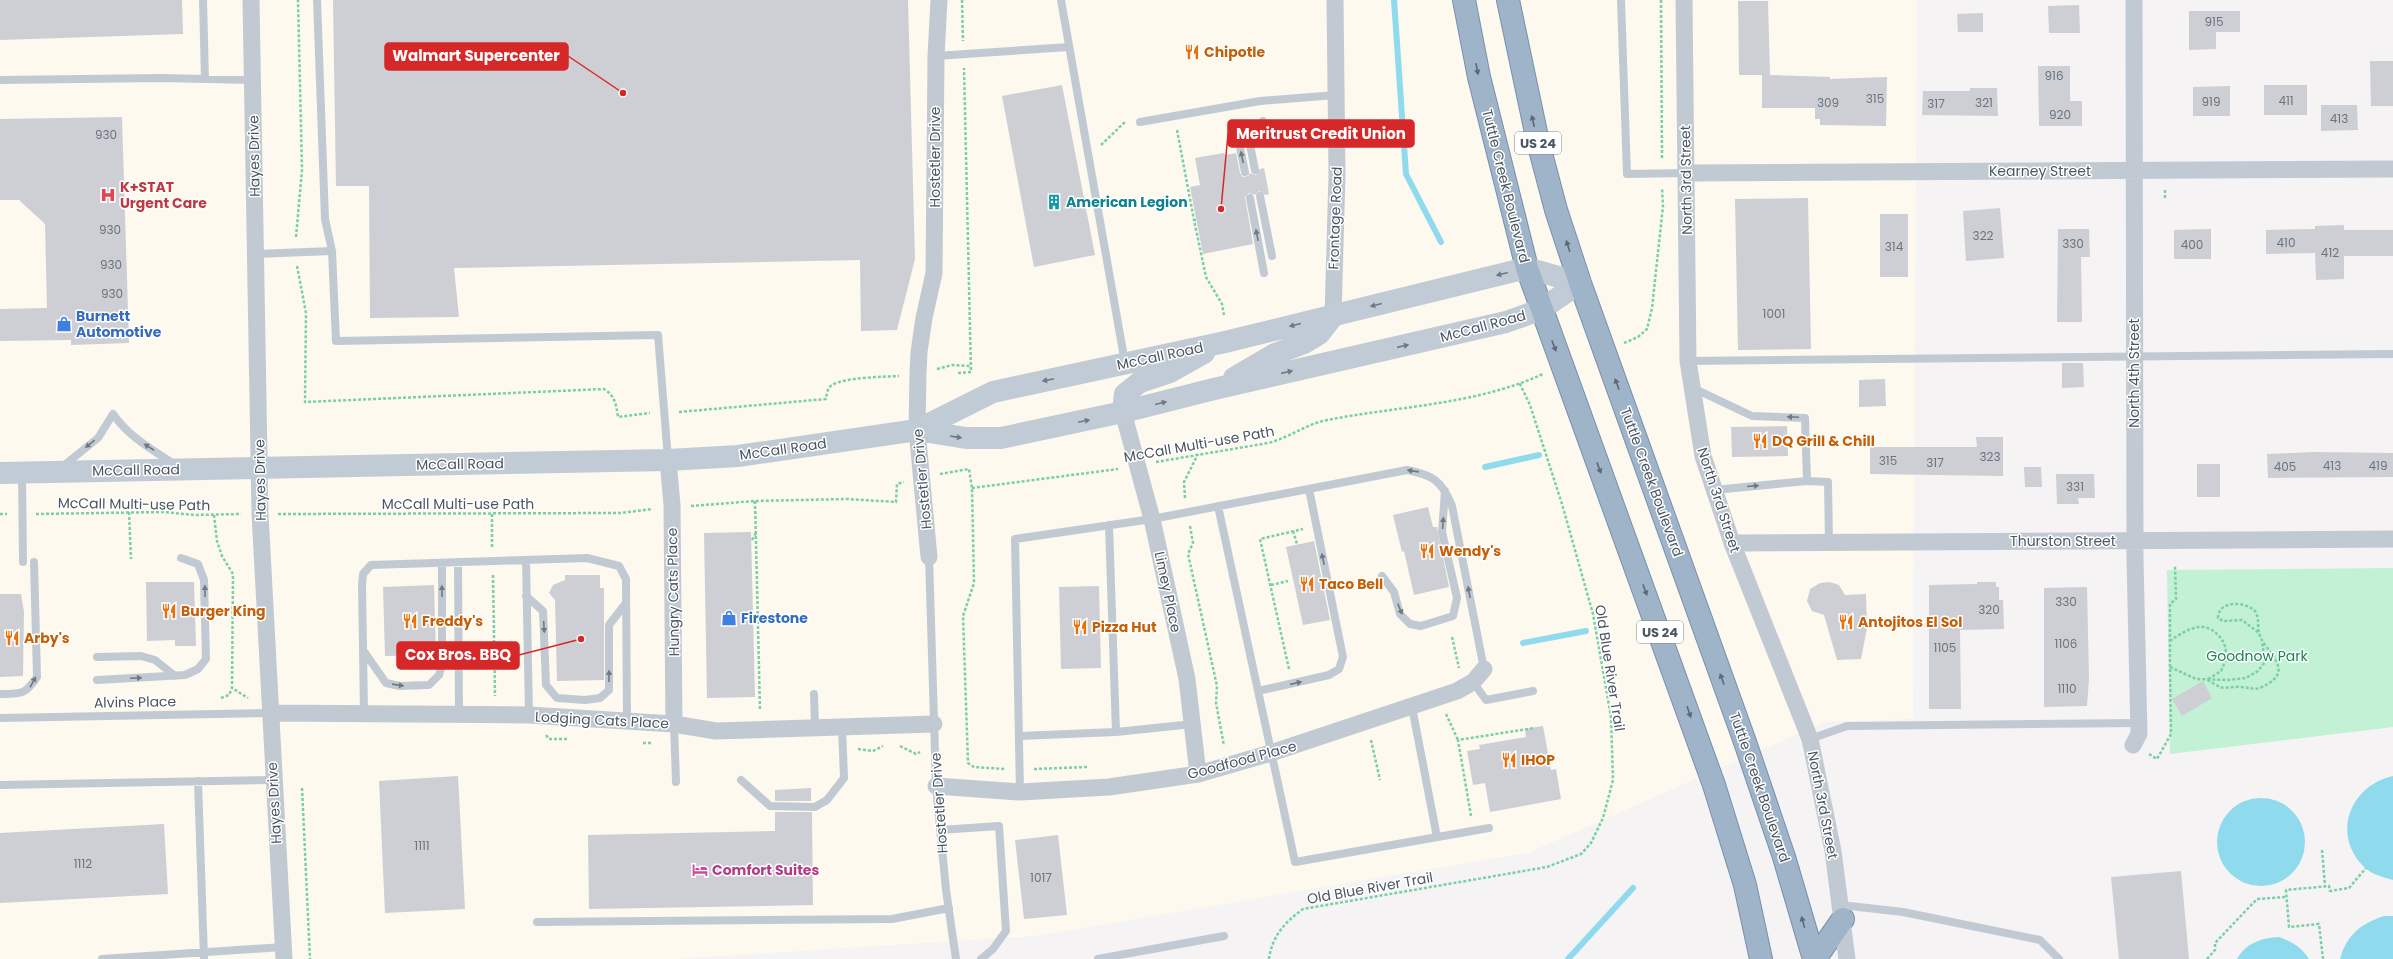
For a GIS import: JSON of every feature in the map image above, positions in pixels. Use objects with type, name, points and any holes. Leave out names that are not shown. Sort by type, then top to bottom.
[{"type":"highway","name":"Tuttle Creek Boulevard","points":[[1464,0],[1486,108],[1526,268],[1540,310],[1675,672],[1714,785],[1746,885],[1761,959]]},
{"type":"highway","name":"Tuttle Creek Boulevard","points":[[1508,0],[1538,142],[1556,210],[1580,284],[1745,742],[1784,857],[1815,959]]},
{"type":"highway","points":[[1815,959],[1842,912]]},
{"type":"main road","points":[[1526,268],[1580,284]]},
{"type":"main road","name":"McCall Road","points":[[917,430],[993,392],[1225,342],[1526,268]]},
{"type":"main road","name":"McCall Road","points":[[0,473],[668,460],[738,456],[917,430],[966,438],[1001,438],[1123,412],[1214,389],[1506,322],[1540,310],[1580,284]]},
{"type":"main road","points":[[1214,389],[1275,354],[1314,337],[1333,316]]},
{"type":"main road","points":[[1123,412],[1125,394],[1140,382],[1170,372],[1225,342]]},
{"type":"street","name":"Hayes Drive","points":[[251,0],[260,514],[273,780],[284,953]]},
{"type":"street","name":"Hostetler Drive","points":[[929,557],[917,430],[919,352],[934,272],[938,0]]},
{"type":"street","name":"Frontage Road","points":[[1333,316],[1337,175],[1335,0]]},
{"type":"street","name":"North 3rd Street","points":[[1684,0],[1688,361],[1703,456],[1732,543],[1810,739],[1833,851],[1847,959]]},
{"type":"street","name":"North 4th Street","points":[[2133,745],[2139,734],[2135,541],[2134,0]]},
{"type":"street","name":"Kearney Street","points":[[1686,173],[2393,169]]},
{"type":"street","name":"Limey Place","points":[[1123,412],[1152,519],[1187,679],[1198,774]]},
{"type":"street","name":"Hungry Cats Place","points":[[668,460],[672,504],[674,724]]},
{"type":"street","name":"Thurston Street","points":[[1732,543],[2393,540]]},
{"type":"street","name":"Goodfood Place","points":[[936,786],[1020,792],[1109,787],[1198,774],[1271,753],[1457,691],[1473,682],[1484,669]]},
{"type":"street","name":"Lodging Cats Place","points":[[270,713],[529,715],[674,724],[716,731],[934,724]]},
{"type":"lane","points":[[203,0],[205,79]]},
{"type":"lane","points":[[317,0],[325,219],[332,251],[336,341],[658,335],[668,460]]},
{"type":"lane","points":[[1061,0],[1125,363]]},
{"type":"lane","points":[[1621,0],[1627,174],[1686,173]]},
{"type":"lane","points":[[936,56],[1069,47]]},
{"type":"lane","points":[[0,80],[252,80]]},
{"type":"lane","points":[[1140,122],[1260,101],[1336,95]]},
{"type":"lane","points":[[1245,172],[1239,143],[1263,121]]},
{"type":"lane","points":[[1248,135],[1255,170]]},
{"type":"lane","points":[[1260,196],[1272,256]]},
{"type":"lane","points":[[1250,198],[1264,273]]},
{"type":"lane","points":[[255,254],[332,251]]},
{"type":"lane","points":[[1688,361],[2134,355],[2393,354]]},
{"type":"lane","points":[[1692,387],[1752,416],[1805,418],[1807,481]]},
{"type":"lane","points":[[56,472],[98,438],[113,414],[123,428],[181,469]]},
{"type":"lane","points":[[1020,792],[1015,539],[1152,519],[1407,470],[1427,473],[1445,490],[1452,506],[1484,669]]},
{"type":"lane","points":[[22,472],[23,562]]},
{"type":"lane","points":[[1714,490],[1807,481],[1828,482],[1829,543]]},
{"type":"lane","points":[[1258,691],[1329,675],[1339,669],[1343,657],[1309,489]]},
{"type":"lane","points":[[1382,576],[1394,592],[1400,614],[1410,624],[1421,626],[1453,616],[1456,598],[1442,532],[1445,490]]},
{"type":"lane","points":[[1218,506],[1295,862],[1490,828]]},
{"type":"lane","points":[[1109,525],[1116,732]]},
{"type":"lane","name":"Hostetler Drive","points":[[929,557],[936,786],[956,959]]},
{"type":"lane","points":[[97,680],[185,675],[198,669],[206,660],[204,580],[198,564],[181,558]]},
{"type":"lane","points":[[364,714],[363,574],[371,565],[588,558],[619,566],[626,579],[627,720]]},
{"type":"lane","points":[[526,560],[529,715]]},
{"type":"lane","points":[[0,694],[21,694],[29,689],[37,677],[34,562]]},
{"type":"lane","points":[[458,562],[459,715]]},
{"type":"lane","points":[[363,649],[386,683],[400,686],[429,685],[439,676],[442,665],[442,563]]},
{"type":"lane","points":[[526,596],[543,611],[546,685],[557,698],[570,701],[600,698],[609,690],[609,625],[626,603]]},
{"type":"lane","points":[[97,657],[140,656],[154,660],[175,676]]},
{"type":"lane","points":[[1473,682],[1486,700],[1533,691]]},
{"type":"lane","points":[[814,694],[815,728]]},
{"type":"lane","points":[[1412,707],[1437,837]]},
{"type":"lane","name":"Alvins Place","points":[[0,718],[270,713]]},
{"type":"lane","points":[[1810,739],[1847,726],[2138,723]]},
{"type":"lane","points":[[674,724],[676,782]]},
{"type":"lane","points":[[1019,736],[1116,732],[1193,724]]},
{"type":"lane","points":[[741,780],[770,806],[815,807],[827,800],[844,778],[842,727]]},
{"type":"lane","points":[[0,785],[273,780]]},
{"type":"lane","points":[[198,781],[204,956]]},
{"type":"lane","points":[[940,830],[999,826],[1006,931],[993,949],[981,959]]},
{"type":"lane","points":[[537,922],[892,919],[949,908]]},
{"type":"lane","points":[[1842,912],[1903,912],[2040,940],[2059,959]]},
{"type":"lane","points":[[1098,959],[1224,936]]},
{"type":"lane","points":[[102,959],[284,953]]},
{"type":"path","points":[[958,374],[971,372],[962,0]]},
{"type":"path","points":[[1605,350],[1638,337],[1647,329],[1652,308],[1663,206],[1661,0]]},
{"type":"path","points":[[1175,116],[1206,278],[1222,304],[1224,315]]},
{"type":"path","points":[[1087,147],[1101,145],[1127,119]]},
{"type":"path","points":[[2165,186],[2165,198]]},
{"type":"path","name":"McCall Multi-use Path","points":[[969,469],[972,488],[1137,466],[1198,454],[1268,443],[1284,439],[1302,428],[1326,420],[1470,398],[1519,382],[1561,365]]},
{"type":"path","name":"Old Blue River Trail","points":[[1269,959],[1270,947],[1286,921],[1303,909],[1547,867],[1581,854],[1591,843],[1603,818],[1613,780],[1611,717],[1593,614],[1562,504],[1530,405],[1519,382]]},
{"type":"path","points":[[1198,454],[1184,482],[1187,512],[1193,543],[1188,554],[1217,686],[1216,703],[1224,746]]},
{"type":"path","name":"McCall Multi-use Path","points":[[0,514],[129,512],[164,512],[214,515],[620,513],[672,504],[700,506],[755,501],[847,499],[896,502],[897,484]]},
{"type":"path","points":[[755,501],[761,729]]},
{"type":"path","points":[[129,512],[131,559]]},
{"type":"path","points":[[492,514],[496,715]]},
{"type":"path","points":[[214,515],[217,541],[222,556],[233,574],[232,688],[270,713]]},
{"type":"path","points":[[1292,684],[1260,539],[1316,526]]},
{"type":"path","points":[[1293,531],[1297,544]]},
{"type":"path","points":[[752,540],[756,534]]},
{"type":"path","points":[[2133,745],[2157,759],[2171,734],[2170,604],[2176,599],[2176,566]]},
{"type":"path","points":[[1271,585],[1288,581]]},
{"type":"path","points":[[2170,667],[2196,679],[2207,680],[2246,678],[2258,671],[2265,662],[2257,615],[2254,610],[2245,605],[2230,604],[2221,607],[2218,612],[2218,618],[2223,621],[2242,620],[2259,633]]},
{"type":"path","points":[[2170,641],[2199,626],[2209,628],[2218,634],[2226,644],[2225,662],[2221,671],[2207,680]]},
{"type":"path","points":[[2207,680],[2222,688],[2243,687],[2256,690],[2267,685],[2276,676],[2278,666],[2277,659],[2262,641]]},
{"type":"path","points":[[1472,819],[1458,740],[1534,728]]},
{"type":"path","points":[[302,788],[310,959]]},
{"type":"path","points":[[2322,850],[2325,886]]},
{"type":"path","points":[[2322,959],[2319,924],[2289,927],[2286,890],[2325,886],[2329,886],[2330,891],[2349,888],[2366,868]]},
{"type":"path","points":[[2208,959],[2215,950],[2215,943],[2256,899],[2286,898]]},
{"type":"shaded area","points":[[0,0],[1917,0],[1913,719],[1825,722],[1528,853],[1034,936],[675,959],[0,959]]},
{"type":"green space","name":"Goodnow Park","points":[[2393,568],[2393,727],[2170,754],[2167,570]]},
{"type":"water","points":[[2393,776],[2393,880],[2373,873],[2363,866],[2353,853],[2348,839],[2347,825],[2350,812],[2366,789],[2378,781]]},
{"type":"water","points":[[2252,798],[2270,798],[2286,805],[2298,817],[2305,833],[2305,851],[2298,867],[2286,879],[2270,886],[2252,886],[2236,879],[2224,867],[2217,851],[2217,833],[2224,817],[2236,805]]},
{"type":"water","points":[[2384,916],[2393,916],[2393,959],[2340,959],[2346,943],[2361,927]]},
{"type":"water","points":[[2279,937],[2296,945],[2309,959],[2237,959],[2249,945],[2260,940]]},
{"type":"building","points":[[0,0],[182,0],[183,34],[0,40]]},
{"type":"building","points":[[333,0],[908,0],[915,259],[897,330],[861,331],[860,260],[454,268],[459,317],[370,318],[369,186],[336,186]]},
{"type":"building","points":[[1738,1],[1768,1],[1770,75],[1830,77],[1830,79],[1887,77],[1886,126],[1820,125],[1820,119],[1815,119],[1815,108],[1762,108],[1762,75],[1739,75]]},
{"type":"building","points":[[2079,5],[2080,33],[2049,33],[2048,6]]},
{"type":"building","points":[[2189,11],[2240,11],[2240,32],[2216,32],[2216,49],[2189,50]]},
{"type":"building","points":[[1983,13],[1983,32],[1958,32],[1957,14]]},
{"type":"building","points":[[2370,61],[2393,61],[2393,106],[2371,106]]},
{"type":"building","points":[[2038,66],[2070,66],[2070,101],[2082,101],[2082,126],[2039,126]]},
{"type":"building","name":"American Legion","points":[[1062,85],[1095,255],[1034,267],[1002,96]]},
{"type":"building","points":[[2264,85],[2307,85],[2307,115],[2264,115]]},
{"type":"building","points":[[2230,86],[2230,116],[2193,116],[2193,87]]},
{"type":"building","points":[[1970,88],[1997,88],[1998,116],[1922,115],[1923,91],[1970,91]]},
{"type":"building","points":[[2321,105],[2357,105],[2358,130],[2321,131]]},
{"type":"building","points":[[122,117],[129,343],[71,345],[71,340],[0,341],[0,309],[47,308],[45,224],[19,200],[0,200],[0,119]]},
{"type":"building","points":[[1224,153],[1225,155],[1236,153],[1240,173],[1243,177],[1248,176],[1250,173],[1256,175],[1260,169],[1264,168],[1269,194],[1265,195],[1259,191],[1255,195],[1249,193],[1245,197],[1253,244],[1203,254],[1190,187],[1200,185],[1195,158]]},
{"type":"building","points":[[1808,198],[1811,349],[1738,350],[1735,199]]},
{"type":"building","points":[[2000,208],[2004,258],[1966,261],[1963,211]]},
{"type":"building","points":[[1880,214],[1908,214],[1908,277],[1880,277]]},
{"type":"building","points":[[2344,225],[2344,230],[2393,230],[2393,256],[2344,256],[2344,279],[2316,280],[2315,253],[2266,254],[2266,230],[2315,229],[2315,226]]},
{"type":"building","points":[[2058,229],[2089,229],[2090,257],[2081,257],[2082,322],[2057,322]]},
{"type":"building","points":[[2211,229],[2211,259],[2174,259],[2174,230]]},
{"type":"building","points":[[2062,363],[2083,363],[2084,387],[2062,388]]},
{"type":"building","points":[[1885,379],[1886,406],[1859,407],[1859,380]]},
{"type":"building","name":"DQ Grill & Chill","points":[[1787,426],[1788,456],[1732,457],[1731,427]]},
{"type":"building","points":[[1976,437],[2003,437],[2003,476],[1870,474],[1870,447],[1977,447]]},
{"type":"building","points":[[2315,452],[2393,453],[2393,477],[2268,478],[2267,454]]},
{"type":"building","points":[[2197,464],[2220,464],[2220,497],[2197,497]]},
{"type":"building","points":[[2024,467],[2041,467],[2042,487],[2025,487]]},
{"type":"building","points":[[2056,474],[2094,474],[2095,498],[2078,498],[2079,504],[2057,504]]},
{"type":"building","name":"Wendy's","points":[[1428,507],[1433,527],[1437,527],[1449,587],[1414,595],[1404,551],[1402,552],[1393,515]]},
{"type":"building","name":"Firestone","points":[[751,532],[755,697],[707,698],[704,533]]},
{"type":"building","name":"Taco Bell","points":[[1314,541],[1330,620],[1303,625],[1286,547]]},
{"type":"building","points":[[565,575],[600,575],[600,588],[604,588],[604,680],[557,681],[555,600],[549,593],[553,585],[565,580]]},
{"type":"building","name":"Burger King","points":[[146,582],[194,582],[196,646],[175,646],[175,640],[147,641]]},
{"type":"building","name":"Antojitos El Sol","points":[[1830,582],[1839,585],[1845,595],[1866,594],[1867,628],[1861,659],[1837,660],[1824,615],[1812,611],[1807,601],[1810,589],[1820,583]]},
{"type":"building","points":[[1977,582],[1996,582],[1996,587],[1999,587],[1999,600],[2003,600],[2004,629],[1960,630],[1961,709],[1929,709],[1929,585],[1977,584]]},
{"type":"building","name":"Freddy's","points":[[434,585],[436,655],[385,656],[383,587]]},
{"type":"building","name":"Pizza Hut","points":[[1099,586],[1101,668],[1061,669],[1059,587]]},
{"type":"building","points":[[2087,587],[2089,679],[2087,706],[2044,707],[2044,588]]},
{"type":"building","name":"Arby's","points":[[0,594],[21,594],[24,612],[23,676],[0,677]]},
{"type":"building","points":[[2203,681],[2212,698],[2182,716],[2172,699]]},
{"type":"building","name":"IHOP","points":[[1543,726],[1551,770],[1556,769],[1561,799],[1490,812],[1485,783],[1473,785],[1467,751],[1480,749],[1479,745],[1526,737],[1525,729]]},
{"type":"building","points":[[458,776],[465,909],[385,913],[379,781]]},
{"type":"building","points":[[811,788],[811,801],[775,801],[775,790]]},
{"type":"building","name":"Comfort Suites","points":[[775,812],[812,812],[813,905],[589,909],[588,835],[775,831]]},
{"type":"building","points":[[164,824],[168,894],[0,903],[0,833]]},
{"type":"building","points":[[1058,835],[1067,915],[1024,919],[1015,840]]},
{"type":"building","points":[[2181,871],[2189,959],[2119,959],[2111,877]]},
{"type":"waterway","points":[[1394,0],[1406,174],[1441,242]]},
{"type":"waterway","points":[[1485,467],[1539,455]]},
{"type":"waterway","points":[[1523,643],[1586,631]]},
{"type":"waterway","points":[[1568,959],[1633,888]]},
{"type":"place","name":"Chipotle","points":[[1192,52]]},
{"type":"place","name":"Walmart Supercenter","points":[[623,93]]},
{"type":"place","name":"K+STAT Urgent Care","points":[[108,195]]},
{"type":"place","name":"American Legion","points":[[1054,202]]},
{"type":"place","name":"Meritrust Credit Union","points":[[1221,209]]},
{"type":"place","name":"Burnett Automotive","points":[[64,324]]},
{"type":"place","name":"DQ Grill & Chill","points":[[1760,441]]},
{"type":"place","name":"Wendy's","points":[[1427,551]]},
{"type":"place","name":"Taco Bell","points":[[1307,584]]},
{"type":"place","name":"Burger King","points":[[169,611]]},
{"type":"place","name":"Firestone","points":[[729,618]]},
{"type":"place","name":"Freddy's","points":[[410,621]]},
{"type":"place","name":"Antojitos El Sol","points":[[1846,622]]},
{"type":"place","name":"Pizza Hut","points":[[1080,627]]},
{"type":"place","name":"Arby's","points":[[12,638]]},
{"type":"place","name":"Cox Bros. BBQ","points":[[581,639]]},
{"type":"place","name":"IHOP","points":[[1509,760]]},
{"type":"place","name":"Comfort Suites","points":[[700,870]]}]
